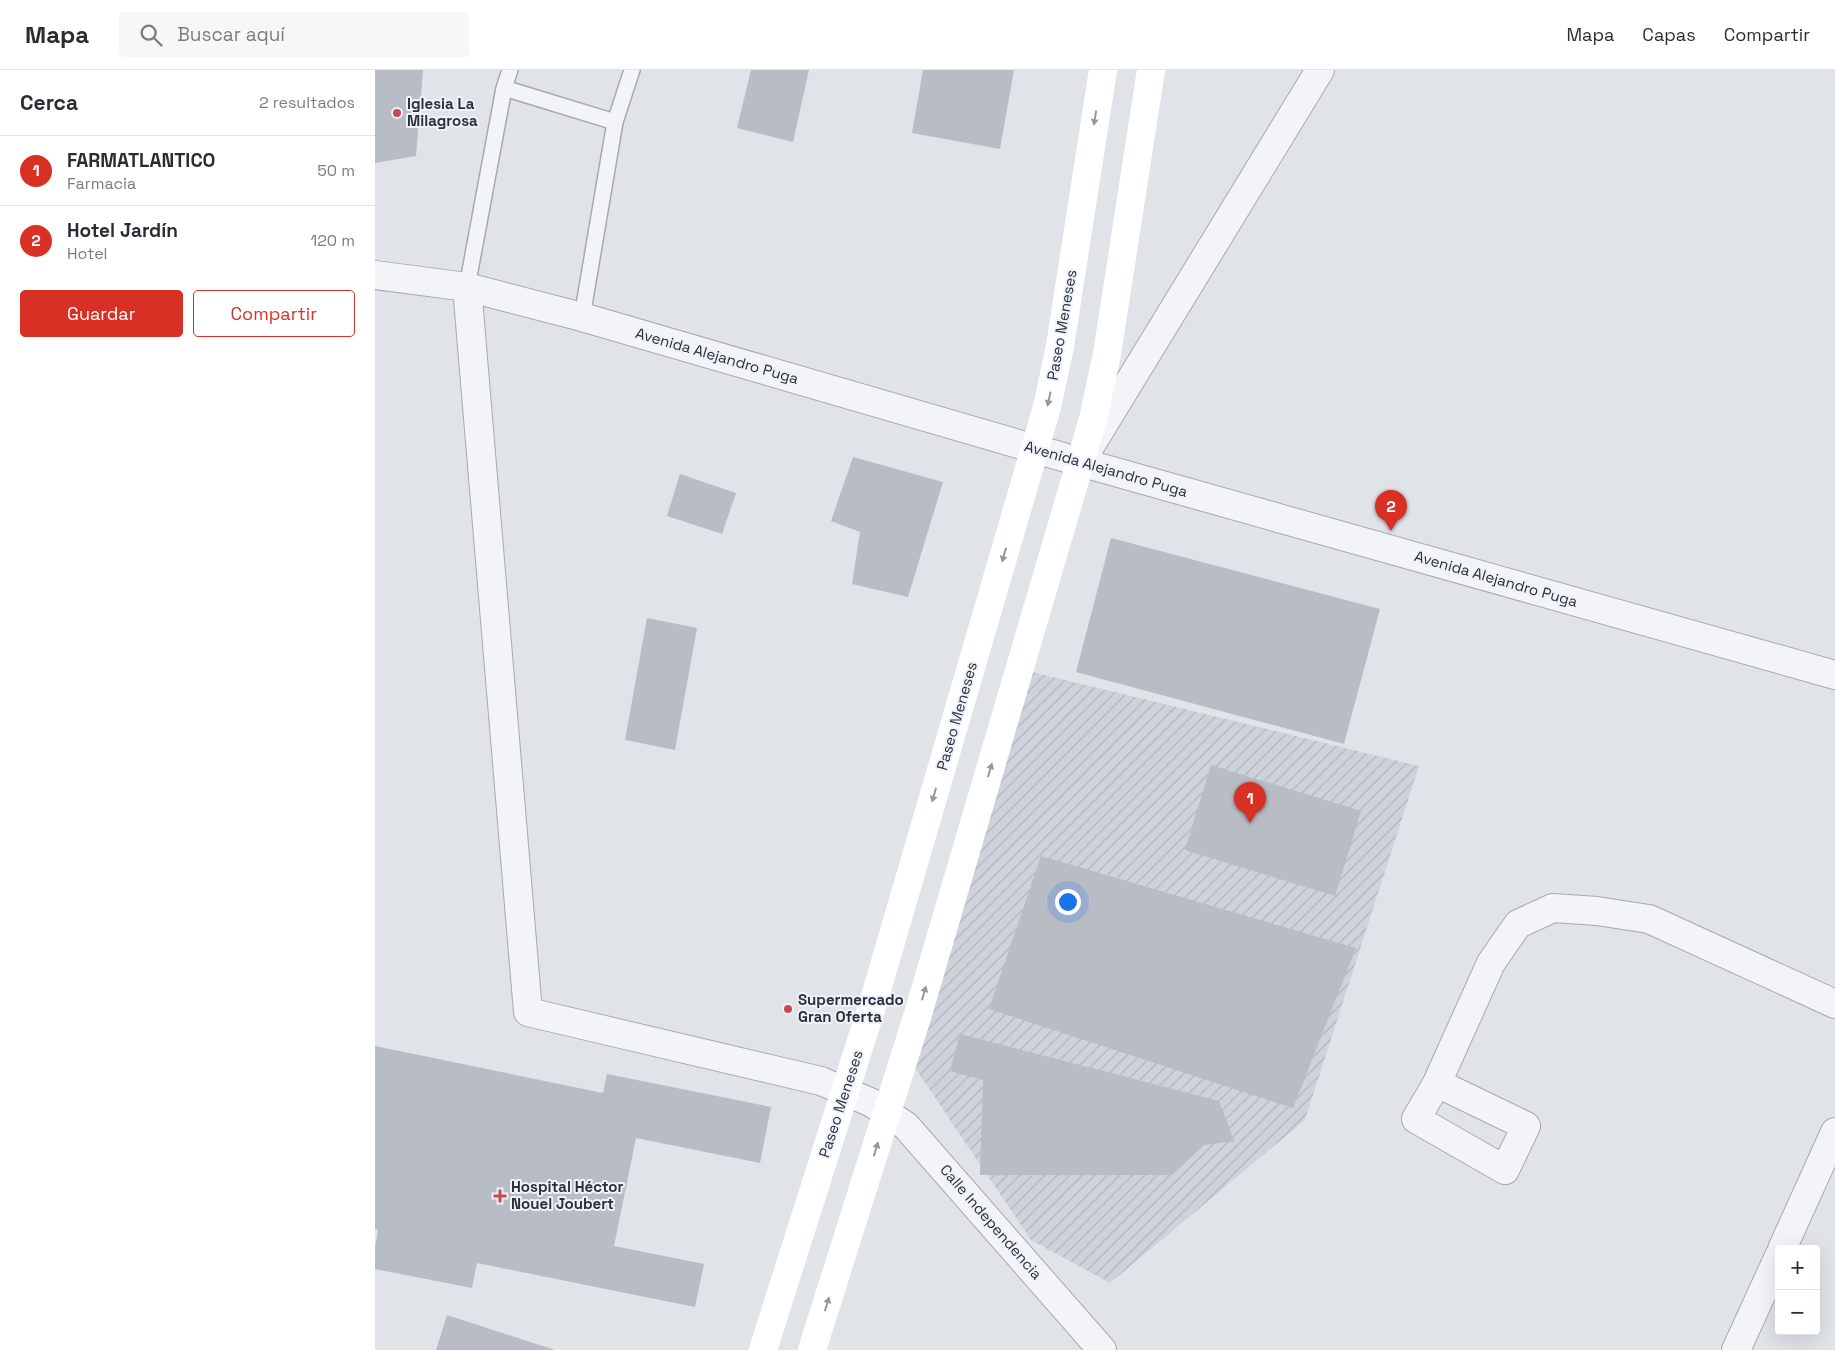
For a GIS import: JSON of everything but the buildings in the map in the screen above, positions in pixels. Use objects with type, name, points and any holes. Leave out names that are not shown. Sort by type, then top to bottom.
[{"type":"street","name":"Paseo Meneses","points":[[763,1350],[874,1000],[1047,407],[1060,346],[1103,70]]},
{"type":"street","points":[[812,1350],[880,1108],[921,1004],[1093,419],[1107,354],[1151,70]]},
{"type":"street","points":[[1080,462],[1320,70]]},
{"type":"street","name":"Avenida Alejandro Puga","points":[[375,274],[467,287],[582,317],[1080,462],[1835,675]]},
{"type":"street","name":"Calle Independencia","points":[[467,287],[528,1012],[821,1081],[880,1108],[906,1126],[934,1156],[1101,1350]]},
{"type":"street","points":[[1437,1083],[1491,964],[1518,924],[1553,908],[1597,911],[1649,919],[1835,1004]]},
{"type":"street","points":[[1784,1245],[1835,1132]]},
{"type":"street","points":[[1735,1350],[1775,1265]]},
{"type":"lane","points":[[467,287],[504,88],[510,70]]},
{"type":"lane","points":[[582,317],[615,122],[632,70]]},
{"type":"lane","points":[[504,88],[615,122]]},
{"type":"shaded area","points":[[1028,671],[1419,766],[1305,1120],[1110,1283],[1031,1240],[915,1068]]},
{"type":"place","name":"Iglesia La Milagrosa","points":[[397,113]]},
{"type":"place","name":"Hotel Jardín","points":[[1391,531]]},
{"type":"place","name":"FARMATLANTICO","points":[[1250,823]]},
{"type":"place","name":"Supermercado Gran Oferta","points":[[788,1009]]},
{"type":"place","name":"Hospital Héctor Nouel Joubert","points":[[500,1196]]}]
